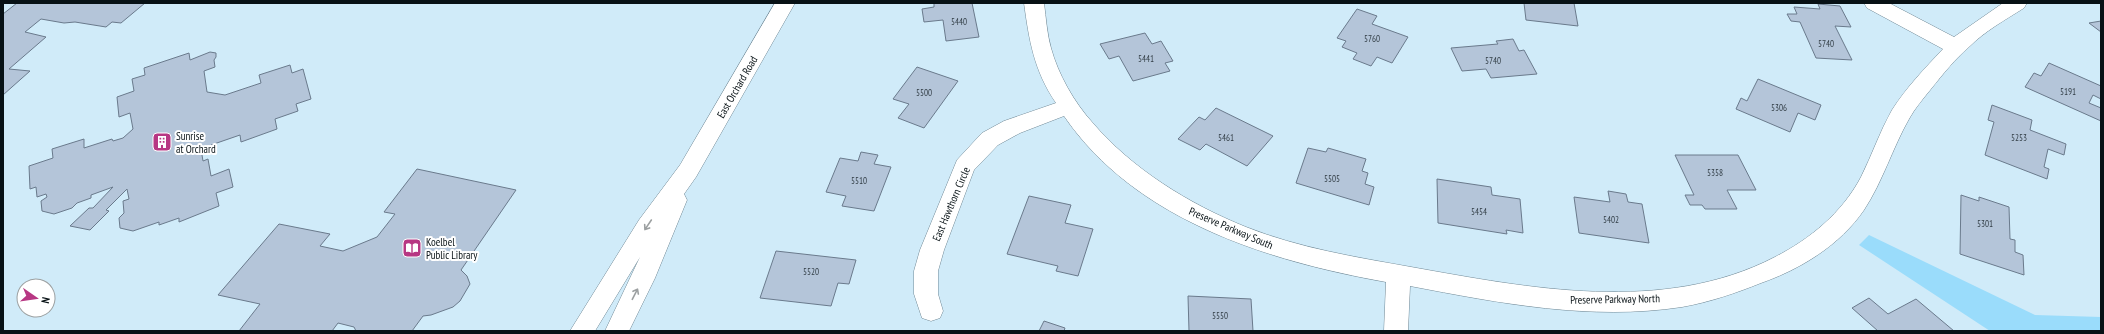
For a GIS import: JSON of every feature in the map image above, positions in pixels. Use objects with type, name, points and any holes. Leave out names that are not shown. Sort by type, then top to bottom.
[{"type":"street","name":"East Orchard Road","points":[[582,331],[647,226],[688,171],[786,3]]},
{"type":"street","name":"Preserve Parkway South","points":[[1034,3],[1036,35],[1044,64],[1068,107],[1097,143],[1121,165],[1151,187],[1198,215],[1254,240],[1280,249],[1318,259],[1398,274]]},
{"type":"street","points":[[1874,3],[1956,47]]},
{"type":"street","name":"Preserve Parkway North","points":[[1398,274],[1506,294],[1587,302],[1627,302],[1670,298],[1734,284],[1768,271],[1818,242],[1848,214],[1864,192],[1896,122],[1908,102],[1956,47],[2017,3]]},
{"type":"street","name":"East Hawthorn Circle","points":[[931,311],[926,294],[926,271],[932,250],[965,166],[975,154],[996,136],[1012,127],[1068,107]]},
{"type":"street","name":"East Orchard Road","points":[[616,331],[646,272],[688,171]]},
{"type":"street","points":[[1396,331],[1398,274]]},
{"type":"shaded area","points":[[1869,235],[2035,315],[2101,317],[2101,331],[1990,331],[1859,245]]},
{"type":"building","points":[[17,3],[145,3],[121,23],[112,22],[106,27],[41,19],[25,32],[46,37],[9,69],[30,71],[3,95],[3,14]]},
{"type":"building","points":[[934,3],[972,3],[979,37],[946,41],[943,20],[924,22],[922,9],[934,7]]},
{"type":"building","points":[[1524,3],[1574,3],[1578,26],[1526,20]]},
{"type":"building","points":[[1818,4],[1840,6],[1851,27],[1835,26],[1852,60],[1816,58],[1800,22],[1791,21],[1787,14],[1797,14],[1794,7],[1820,9]]},
{"type":"building","points":[[1357,9],[1377,16],[1372,24],[1408,37],[1392,63],[1377,57],[1371,66],[1353,59],[1357,53],[1342,47],[1346,41],[1337,38]]},
{"type":"building","points":[[2101,21],[2101,32],[2089,23]]},
{"type":"building","points":[[1145,33],[1152,44],[1161,41],[1173,61],[1165,63],[1170,71],[1133,81],[1119,56],[1109,59],[1100,44]]},
{"type":"building","points":[[1513,39],[1519,51],[1524,50],[1537,74],[1491,78],[1486,69],[1462,71],[1451,48],[1498,44],[1496,41]]},
{"type":"building","name":"Sunrise at Orchard","points":[[210,52],[216,53],[216,57],[214,60],[215,67],[204,71],[207,92],[225,95],[261,83],[259,75],[290,65],[292,73],[303,69],[311,99],[296,104],[298,111],[275,119],[277,129],[241,142],[240,135],[211,145],[202,155],[203,161],[208,159],[211,176],[229,169],[233,187],[216,193],[219,206],[179,222],[179,218],[159,225],[159,222],[133,231],[120,228],[119,218],[124,213],[123,201],[129,199],[127,189],[106,210],[109,211],[90,230],[70,226],[89,208],[93,208],[113,187],[91,195],[91,198],[77,203],[72,208],[54,214],[42,211],[41,201],[47,197],[46,194],[37,197],[36,187],[30,189],[29,166],[53,158],[52,149],[84,139],[84,148],[112,139],[113,141],[123,138],[133,129],[130,113],[119,117],[117,97],[134,91],[132,79],[145,75],[144,68],[189,53],[190,60]]},
{"type":"building","points":[[2049,63],[2101,86],[2101,99],[2093,95],[2089,103],[2101,108],[2101,121],[2025,87],[2034,73],[2041,76]]},
{"type":"building","points":[[917,67],[958,81],[924,128],[898,118],[909,104],[893,99]]},
{"type":"building","points":[[1758,79],[1821,105],[1815,120],[1798,113],[1790,132],[1736,109],[1741,98],[1747,101]]},
{"type":"building","points":[[1992,105],[2032,120],[2030,130],[2066,144],[2064,155],[2048,149],[2044,167],[2049,169],[2047,179],[1985,155],[1994,122],[1988,120]]},
{"type":"building","points":[[1216,108],[1273,136],[1247,166],[1206,144],[1200,150],[1178,139],[1199,117],[1205,120]]},
{"type":"building","points":[[1308,148],[1326,152],[1328,148],[1366,159],[1362,171],[1368,173],[1365,184],[1374,187],[1369,205],[1296,183]]},
{"type":"building","points":[[861,152],[878,155],[874,164],[891,167],[874,211],[842,206],[846,196],[826,192],[840,158],[858,161]]},
{"type":"building","points":[[1675,155],[1738,155],[1756,190],[1727,190],[1737,209],[1705,209],[1702,205],[1690,205],[1685,195],[1694,195]]},
{"type":"building","name":"Koelbel Public Library","points":[[417,169],[516,190],[461,270],[467,276],[470,284],[460,301],[453,307],[431,315],[423,316],[412,331],[356,331],[354,327],[338,323],[332,331],[239,331],[260,304],[218,295],[279,224],[330,234],[320,246],[343,251],[377,237],[395,214],[384,212]]},
{"type":"building","points":[[1437,179],[1491,187],[1492,195],[1520,199],[1523,233],[1506,230],[1507,234],[1438,223]]},
{"type":"building","points":[[1608,191],[1626,194],[1628,202],[1642,204],[1649,243],[1579,233],[1574,197],[1610,202]]},
{"type":"building","points":[[1961,195],[1979,201],[1979,197],[2009,207],[2010,239],[2015,240],[2015,252],[2023,255],[2024,275],[1960,254]]},
{"type":"building","points":[[1029,196],[1071,205],[1065,223],[1093,229],[1078,276],[1056,271],[1058,266],[1007,254]]},
{"type":"building","points":[[776,251],[856,260],[849,284],[838,283],[831,306],[760,298]]},
{"type":"building","points":[[1188,296],[1251,299],[1253,331],[1189,331]]},
{"type":"building","points":[[1869,298],[1888,314],[1916,299],[1954,331],[1878,331],[1852,308]]},
{"type":"building","points":[[1044,321],[1065,328],[1064,331],[1039,331]]},
{"type":"place","name":"Sunrise at Orchard","points":[[162,142]]},
{"type":"place","name":"Koelbel Public Library","points":[[412,248]]}]
